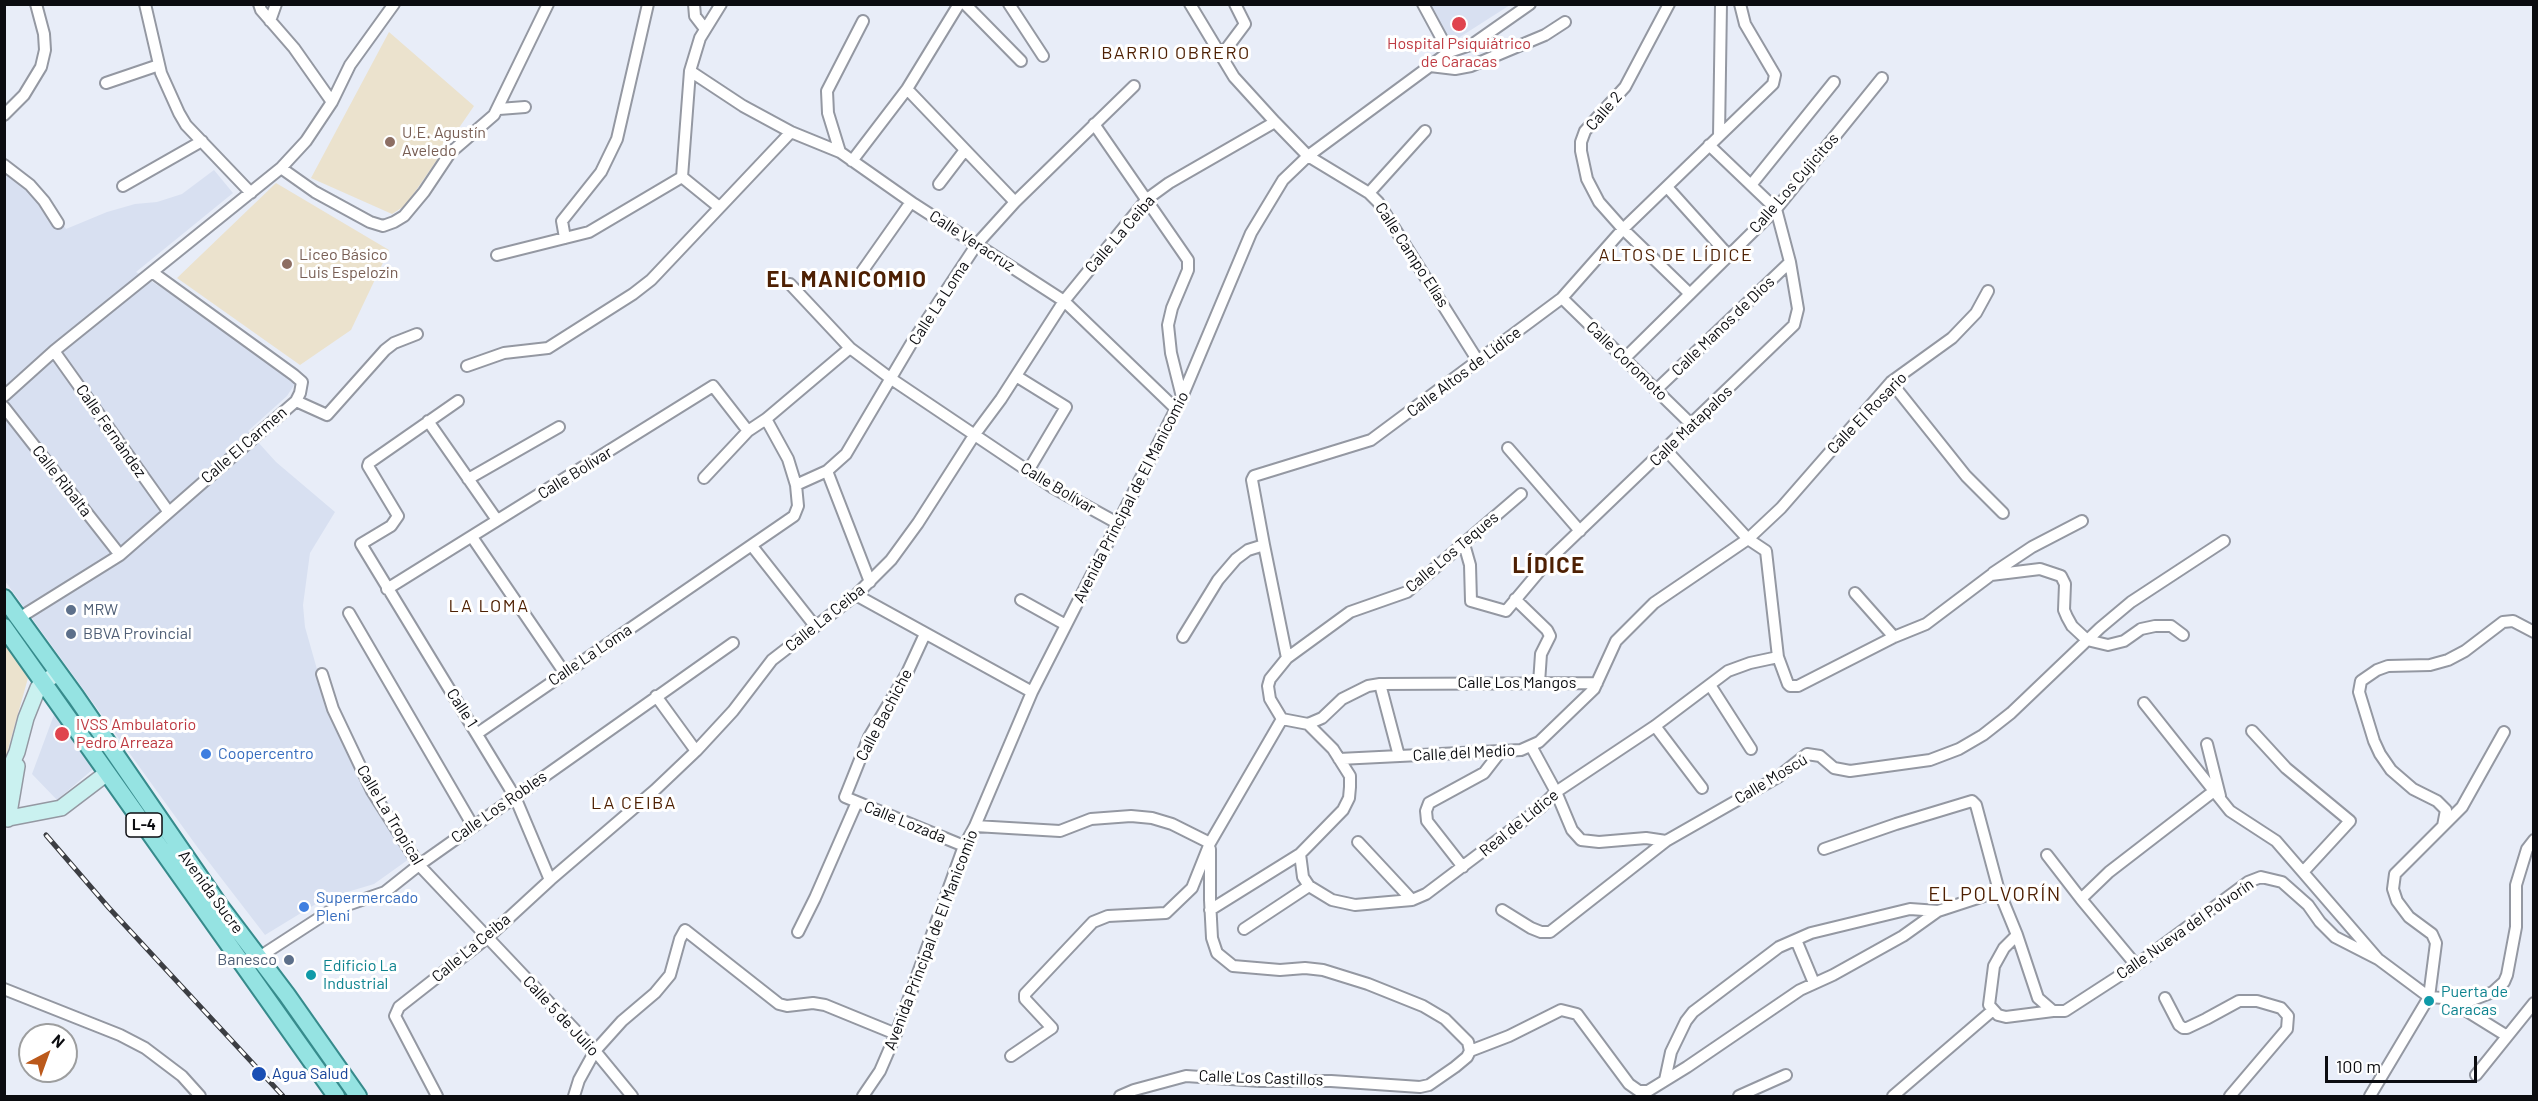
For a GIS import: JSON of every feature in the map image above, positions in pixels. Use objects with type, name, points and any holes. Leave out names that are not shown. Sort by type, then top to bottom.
[{"type":"main road","name":"Avenida Sucre","points":[[4,598],[12,623],[51,678],[259,957],[358,1096]]},
{"type":"main road","name":"Avenida Sucre","points":[[51,678],[107,772],[336,1096]]},
{"type":"street","points":[[4,115],[24,95],[41,67],[45,50],[44,34],[36,4]]},
{"type":"street","points":[[145,4],[159,65],[179,113],[251,193]]},
{"type":"street","points":[[259,4],[332,102]]},
{"type":"street","points":[[270,21],[276,4]]},
{"type":"street","points":[[4,396],[54,351],[280,168],[306,141],[332,102],[350,65],[394,4]]},
{"type":"street","points":[[280,168],[315,192],[370,222],[387,225],[404,216],[450,153],[490,120],[499,109],[511,78],[548,4]]},
{"type":"street","points":[[564,238],[562,221],[601,172],[617,139],[648,4]]},
{"type":"street","points":[[694,4],[695,16],[705,29]]},
{"type":"street","points":[[682,177],[690,71],[705,29],[721,4]]},
{"type":"street","points":[[852,161],[907,89],[959,4]]},
{"type":"street","points":[[965,4],[1021,61]]},
{"type":"street","points":[[1009,4],[1043,56]]},
{"type":"street","name":"Calle Campo Elías","points":[[1190,4],[1234,77],[1275,122],[1308,156],[1369,193],[1378,202],[1417,260],[1478,361]]},
{"type":"street","points":[[1221,56],[1245,24],[1236,4]]},
{"type":"street","points":[[1423,4],[1449,52]]},
{"type":"street","name":"Avenida Principal de El Manicomio","points":[[863,1096],[879,1071],[896,1034],[964,846],[975,826],[1032,692],[1182,397],[1251,232],[1283,180],[1308,156],[1449,52],[1473,44],[1530,4]]},
{"type":"street","name":"Calle 2","points":[[1669,4],[1625,87],[1586,131],[1581,142],[1583,165],[1592,191],[1623,229],[1690,294]]},
{"type":"street","points":[[1719,136],[1721,4]]},
{"type":"street","name":"Calle Altos de Lídice","points":[[1287,658],[1252,480],[1256,474],[1371,440],[1562,298],[1623,229],[1773,84],[1775,75],[1745,24],[1740,4]]},
{"type":"street","points":[[840,152],[828,112],[827,91],[863,21]]},
{"type":"street","points":[[1430,66],[1455,69],[1471,66],[1545,35],[1564,22]]},
{"type":"street","points":[[106,82],[159,65]]},
{"type":"street","name":"Calle Veracruz","points":[[690,71],[728,97],[790,132],[840,152],[911,202],[1064,301],[1176,409]]},
{"type":"street","name":"Calle Los Cujicitos","points":[[1624,359],[1776,209],[1882,78]]},
{"type":"street","points":[[1751,185],[1834,82]]},
{"type":"street","name":"Calle La Loma","points":[[796,485],[827,471],[839,462],[852,446],[890,378],[977,244],[1015,202],[1134,86]]},
{"type":"street","points":[[907,89],[1015,202]]},
{"type":"street","points":[[499,109],[525,107]]},
{"type":"street","name":"Calle La Ceiba","points":[[437,1096],[395,1016],[403,1002],[487,938],[550,880],[655,790],[733,711],[772,660],[856,595],[891,560],[918,523],[1064,301],[1147,199],[1169,183],[1275,122]]},
{"type":"street","points":[[1094,124],[1188,260],[1188,270],[1172,308],[1168,325],[1171,354],[1182,397]]},
{"type":"street","points":[[1369,193],[1425,131]]},
{"type":"street","points":[[466,366],[504,354],[543,350],[633,294],[651,280],[790,132]]},
{"type":"street","points":[[123,186],[202,141]]},
{"type":"street","points":[[1709,145],[1776,209]]},
{"type":"street","points":[[939,184],[965,150]]},
{"type":"street","points":[[4,165],[30,185],[58,222]]},
{"type":"street","points":[[498,255],[589,232],[603,226],[682,177]]},
{"type":"street","points":[[682,177],[719,207]]},
{"type":"street","points":[[1667,187],[1729,256]]},
{"type":"street","points":[[861,273],[911,202]]},
{"type":"street","name":"Calle Matapalos","points":[[1515,599],[1548,561],[1794,325],[1798,309],[1790,262],[1776,209]]},
{"type":"street","name":"Calle Manos de Dios","points":[[1656,390],[1790,262]]},
{"type":"street","name":"Calle El Carmen","points":[[12,623],[120,555],[296,401],[300,393],[302,382],[152,272]]},
{"type":"street","name":"Calle Bolívar","points":[[790,284],[850,348],[890,378],[1052,488],[1119,524]]},
{"type":"street","name":"Calle El Rosario","points":[[1748,539],[1781,508],[1891,382],[1952,338],[1976,313],[1988,291]]},
{"type":"street","name":"Calle Coromoto","points":[[1562,298],[1692,424]]},
{"type":"street","points":[[296,401],[327,415],[386,350],[394,343],[417,334]]},
{"type":"street","points":[[704,478],[748,431],[766,419],[850,348]]},
{"type":"street","name":"Calle Fernández","points":[[54,351],[168,511]]},
{"type":"street","points":[[1016,376],[1066,407],[1028,471]]},
{"type":"street","points":[[1891,382],[1966,476],[2003,513]]},
{"type":"street","name":"Calle Bolívar","points":[[387,589],[713,386],[748,431]]},
{"type":"street","points":[[458,401],[428,421],[497,520]]},
{"type":"street","name":"Calle Ribalta","points":[[4,407],[120,555]]},
{"type":"street","name":"Calle La Loma","points":[[478,733],[794,516],[798,506],[796,485],[789,462],[766,419]]},
{"type":"street","name":"Calle 1","points":[[428,421],[368,464],[398,516],[391,526],[361,544],[515,797],[550,880]]},
{"type":"street","points":[[468,479],[559,428]]},
{"type":"street","points":[[1508,448],[1580,531]]},
{"type":"street","points":[[1666,450],[1748,539],[1768,555],[1778,657],[1788,684],[1794,687],[1894,637],[1926,624],[2032,546],[2082,521]]},
{"type":"street","points":[[827,471],[870,582]]},
{"type":"street","name":"Calle Los Teques","points":[[1282,719],[1270,699],[1268,686],[1270,679],[1287,658],[1350,612],[1407,592],[1521,494]]},
{"type":"street","points":[[472,537],[564,672]]},
{"type":"street","name":"Calle Los Mangos","points":[[1308,724],[1322,718],[1342,699],[1368,686],[1380,684],[1597,682],[1616,641],[1654,603],[1748,539]]},
{"type":"street","name":"Calle Moscú","points":[[1502,910],[1531,928],[1541,932],[1550,932],[1666,841],[1778,777],[1807,754],[1820,756],[1834,768],[1850,771],[1930,760],[1959,749],[1983,735],[2011,713],[2087,640],[2131,602],[2224,541]]},
{"type":"street","points":[[1464,544],[1470,565],[1472,602],[1504,611],[1515,599],[1547,630],[1550,636],[1541,654],[1539,683]]},
{"type":"street","points":[[1183,637],[1218,580],[1236,559],[1248,550],[1264,545]]},
{"type":"street","points":[[752,546],[815,626]]},
{"type":"street","points":[[1990,575],[2040,569],[2061,576],[2065,584],[2064,610],[2072,626],[2087,640],[2108,645],[2124,641],[2141,629],[2155,626],[2170,626],[2183,635]]},
{"type":"street","points":[[1855,593],[1894,637]]},
{"type":"street","points":[[856,595],[1032,692]]},
{"type":"street","points":[[1022,600],[1066,625]]},
{"type":"street","points":[[349,613],[473,826]]},
{"type":"street","points":[[2443,826],[2446,810],[2437,801],[2413,789],[2391,770],[2380,754],[2360,692],[2361,681],[2377,670],[2388,666],[2430,665],[2448,660],[2503,622],[2512,621],[2534,632]]},
{"type":"street","name":"Calle Bachiche","points":[[846,797],[869,737],[907,673],[926,634]]},
{"type":"street","name":"Calle Los Robles","points":[[245,967],[330,910],[385,892],[418,864],[733,643]]},
{"type":"street","name":"Real de Lídice","points":[[1309,886],[1332,900],[1355,905],[1412,900],[1426,894],[1540,808],[1556,792],[1655,726],[1728,671],[1778,657]]},
{"type":"street","name":"Calle La Tropical","points":[[322,674],[333,709],[372,791],[418,864],[487,938]]},
{"type":"street","points":[[4,782],[17,752],[26,718],[38,688],[51,678]]},
{"type":"street","name":"Calle del Medio","points":[[1339,759],[1521,750],[1539,742],[1594,689],[1597,682]]},
{"type":"street","points":[[1380,684],[1399,756]]},
{"type":"street","points":[[1710,685],[1751,749]]},
{"type":"street","points":[[656,696],[696,751]]},
{"type":"street","points":[[2144,703],[2230,811],[2276,841],[2378,959]]},
{"type":"street","points":[[1011,1056],[1052,1028],[1025,995],[1093,922],[1108,916],[1166,913],[1192,888],[1210,843],[1282,719],[1308,724],[1333,749],[1350,776],[1347,805],[1300,854],[1210,910]]},
{"type":"street","points":[[1655,726],[1702,789]]},
{"type":"street","points":[[2252,731],[2286,768],[2350,821],[2303,872]]},
{"type":"street","points":[[2370,1096],[2429,997],[2436,943],[2432,934],[2409,917],[2397,901],[2393,889],[2395,874],[2462,807],[2504,732]]},
{"type":"street","points":[[2207,744],[2217,795]]},
{"type":"street","points":[[1531,746],[1556,792],[1572,830],[1581,840],[1599,842],[1646,838],[1666,841]]},
{"type":"street","points":[[1463,867],[1427,821],[1426,811],[1429,803],[1484,773],[1500,751]]},
{"type":"street","points":[[17,752],[17,770],[6,819],[61,808],[107,772]]},
{"type":"street","points":[[2081,899],[2109,872],[2217,795]]},
{"type":"street","name":"Calle Lozada","points":[[846,797],[964,846]]},
{"type":"street","points":[[1824,849],[1972,801],[1976,805],[1999,891],[2018,935],[2038,999],[2053,1011]]},
{"type":"street","points":[[798,932],[857,802]]},
{"type":"street","points":[[975,826],[1060,831],[1091,819],[1131,816],[1152,818],[1172,824],[1210,843]]},
{"type":"street","points":[[2429,997],[2472,1000],[2493,992],[2504,982],[2516,927],[2518,875],[2527,849],[2534,840]]},
{"type":"street","points":[[1358,842],[1412,900]]},
{"type":"street","points":[[1210,843],[1212,938],[1217,952],[1233,966],[1280,970],[1305,968],[1323,970],[1368,984],[1423,1006],[1445,1019],[1468,1042],[1470,1051]]},
{"type":"street","points":[[1244,929],[1309,886],[1303,877],[1300,854]]},
{"type":"street","points":[[2047,855],[2136,965]]},
{"type":"street","points":[[2518,875],[2534,863]]},
{"type":"street","name":"Calle Nueva del Polvorín","points":[[1993,1010],[2006,1017],[2065,1011],[2136,965],[2248,882],[2261,877],[2282,882],[2308,905],[2335,938],[2378,959],[2429,997]]},
{"type":"street","points":[[1625,1096],[1651,1089],[1780,1003],[1903,936],[1938,911],[1999,891]]},
{"type":"street","points":[[1665,1080],[1666,1068],[1676,1040],[1693,1012],[1779,947],[1811,933],[1910,909],[1938,911]]},
{"type":"street","points":[[574,1096],[595,1051],[622,1021],[655,993],[670,975],[681,934],[687,930],[779,1004],[787,1006],[813,1003],[825,1005],[896,1034]]},
{"type":"street","points":[[1893,1096],[1993,1010],[1988,999],[1994,966],[2004,948],[2018,935]]},
{"type":"street","name":"Calle 5 de Julio","points":[[487,938],[595,1051],[632,1096]]},
{"type":"street","points":[[1796,940],[1814,983]]},
{"type":"street","points":[[4,989],[120,1035],[145,1048],[182,1076],[200,1096]]},
{"type":"street","points":[[2446,998],[2507,1036]]},
{"type":"street","points":[[2165,999],[2179,1025],[2183,1028],[2206,1020],[2239,1001],[2281,1008],[2288,1016],[2287,1029],[2232,1096]]},
{"type":"street","points":[[2476,1075],[2534,1003]]},
{"type":"street","name":"Calle Los Castillos","points":[[1122,1096],[1140,1088],[1186,1076],[1260,1081],[1331,1081],[1414,1092],[1429,1085],[1462,1062],[1470,1051],[1509,1036],[1561,1010],[1569,1011],[1584,1020],[1629,1084],[1639,1091]]},
{"type":"street","points":[[1739,1096],[1786,1075]]},
{"type":"shaded area","name":"Hospital Psiquiátrico de Caracas","points":[[1427,5],[1510,5],[1449,44]]},
{"type":"shaded area","name":"U.E. Agustín Aveledo","points":[[389,32],[474,106],[406,205],[392,214],[311,178]]},
{"type":"shaded area","points":[[4,161],[57,215],[66,229],[107,212],[135,204],[157,202],[182,194],[214,170],[233,193],[136,272],[248,341],[298,379],[287,396],[248,431],[276,462],[335,512],[310,553],[303,605],[305,627],[330,715],[356,768],[409,859],[374,884],[324,899],[265,935],[198,848],[5,581]]},
{"type":"shaded area","name":"Liceo Básico Luis Espelozin","points":[[276,183],[389,250],[351,330],[300,365],[177,278]]},
{"type":"shaded area","points":[[5,643],[28,678],[5,760]]},
{"type":"shaded area","name":"IVSS Ambulatorio Pedro Arreaza","points":[[58,704],[99,764],[57,800],[32,774]]},
{"type":"railway","points":[[46,835],[109,908],[283,1096]]},
{"type":"place","name":"Hospital Psiquiátrico de Caracas","points":[[1459,24]]},
{"type":"place","name":"U.E. Agustín Aveledo","points":[[390,142]]},
{"type":"place","name":"Liceo Básico Luis Espelozin","points":[[287,264]]},
{"type":"place","name":"MRW","points":[[71,610]]},
{"type":"place","name":"BBVA Provincial","points":[[71,634]]},
{"type":"place","name":"IVSS Ambulatorio Pedro Arreaza","points":[[62,734]]},
{"type":"place","name":"Coopercentro","points":[[206,754]]},
{"type":"place","name":"Supermercado Pleni","points":[[304,907]]},
{"type":"place","name":"Banesco","points":[[289,960]]},
{"type":"place","name":"Edificio La Industrial","points":[[311,975]]},
{"type":"place","name":"Puerta de Caracas","points":[[2429,1001]]},
{"type":"place","name":"Agua Salud","points":[[259,1074]]},
{"type":"district","name":"BARRIO OBRERO","points":[[1176,53]]},
{"type":"district","name":"ALTOS DE LÍDICE","points":[[1676,255]]},
{"type":"district","name":"EL MANICOMIO","points":[[847,280]]},
{"type":"district","name":"LÍDICE","points":[[1549,566]]},
{"type":"district","name":"LA LOMA","points":[[489,606]]},
{"type":"district","name":"LA CEIBA","points":[[634,803]]},
{"type":"district","name":"EL POLVORÍN","points":[[1995,894]]}]
